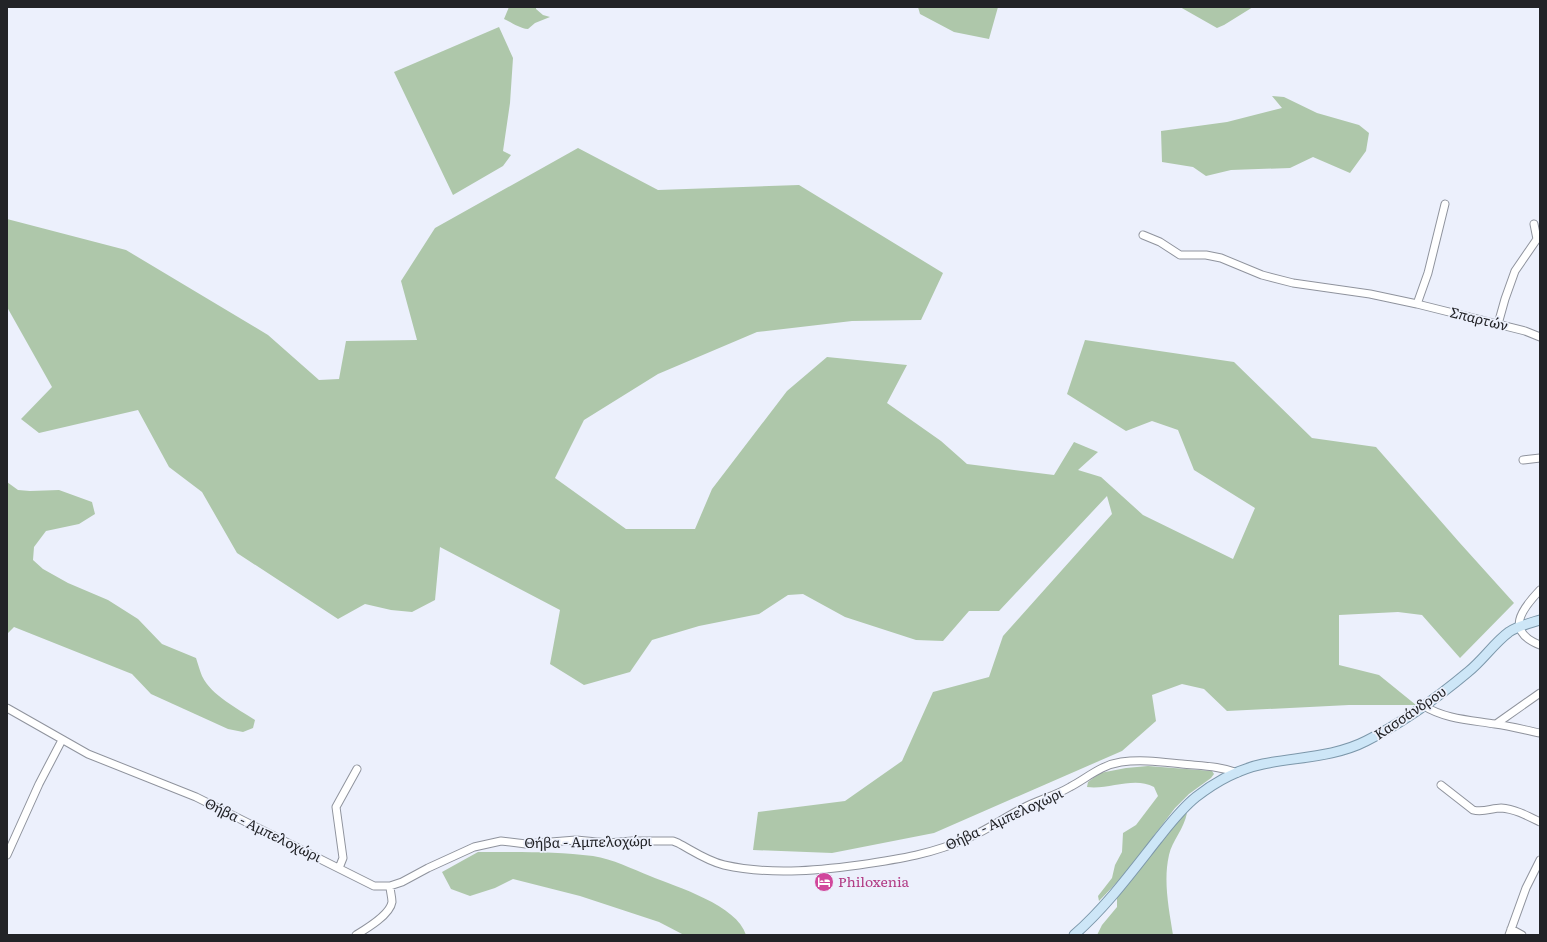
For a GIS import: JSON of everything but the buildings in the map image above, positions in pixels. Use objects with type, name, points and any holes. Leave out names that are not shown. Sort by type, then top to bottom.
[{"type":"main road","name":"Κασσάνδρου","points":[[1074,935],[1120,888],[1182,810],[1194,798],[1208,788],[1238,772],[1262,764],[1325,754],[1364,743],[1389,730],[1424,706],[1472,668],[1510,631],[1540,620]]},
{"type":"street","points":[[1417,304],[1428,273],[1445,204]]},
{"type":"street","points":[[1498,324],[1505,298],[1515,271],[1537,239],[1534,224]]},
{"type":"street","name":"Σπαρτών","points":[[1143,235],[1160,242],[1180,255],[1206,255],[1221,258],[1262,275],[1417,304],[1526,331],[1540,337]]},
{"type":"street","points":[[1523,460],[1540,458]]},
{"type":"street","points":[[1540,590],[1520,615],[1519,627],[1526,638],[1540,645]]},
{"type":"street","points":[[1496,724],[1540,693]]},
{"type":"street","points":[[1424,706],[1434,713],[1444,716],[1540,733]]},
{"type":"street","name":"Θήβα - Αμπελοχώρι","points":[[7,708],[62,740],[104,762],[196,797],[374,886],[390,886],[402,882],[428,868],[474,847],[501,841],[526,844],[580,840],[608,843],[632,841],[673,841],[707,859],[723,865],[752,870],[793,872],[842,868],[903,858],[937,850],[992,826],[1024,807],[1071,787],[1103,767],[1121,762],[1160,762],[1222,768],[1238,772]]},
{"type":"street","points":[[7,855],[39,784],[62,740]]},
{"type":"street","points":[[339,868],[343,858],[336,807],[357,769]]},
{"type":"street","points":[[1441,785],[1473,810],[1478,812],[1500,808],[1515,811],[1540,822]]},
{"type":"street","points":[[1522,935],[1510,932],[1526,888],[1540,860]]},
{"type":"street","points":[[356,935],[374,924],[386,912],[392,903],[390,886]]},
{"type":"green space","points":[[509,7],[536,7],[536,9],[543,15],[550,17],[535,23],[528,29],[504,19]]},
{"type":"green space","points":[[918,7],[998,7],[989,39],[954,32],[920,14]]},
{"type":"green space","points":[[1180,7],[1253,7],[1217,28]]},
{"type":"green space","points":[[499,27],[513,58],[510,103],[503,151],[511,155],[503,166],[453,195],[394,72]]},
{"type":"green space","points":[[1272,96],[1284,97],[1317,113],[1359,125],[1369,133],[1366,151],[1350,173],[1313,157],[1290,168],[1231,170],[1206,176],[1193,167],[1162,162],[1161,131],[1227,122],[1282,108]]},
{"type":"green space","points":[[578,148],[658,190],[799,185],[943,273],[921,320],[852,321],[757,332],[658,374],[584,420],[555,478],[626,529],[695,529],[712,489],[787,391],[827,357],[907,365],[887,403],[941,441],[967,464],[1054,475],[1074,442],[1098,452],[1078,470],[1101,477],[1143,515],[1233,559],[1255,508],[1194,470],[1178,430],[1152,421],[1126,431],[1067,394],[1085,340],[1234,362],[1312,438],[1376,447],[1514,603],[1460,658],[1422,615],[1398,612],[1339,615],[1339,665],[1379,675],[1416,705],[1349,705],[1227,711],[1204,689],[1182,684],[1152,695],[1156,721],[1122,751],[934,833],[832,853],[753,850],[758,812],[845,801],[902,761],[933,692],[989,677],[1003,636],[1112,514],[1107,496],[999,611],[969,611],[943,641],[916,640],[845,617],[803,594],[788,595],[759,614],[699,626],[652,640],[630,672],[584,685],[550,664],[560,610],[440,547],[435,600],[412,612],[391,610],[365,604],[338,619],[237,553],[202,492],[169,467],[138,410],[39,433],[21,419],[52,387],[7,307],[7,219],[126,250],[268,335],[319,380],[339,379],[346,341],[417,340],[401,281],[435,228]]},
{"type":"green space","points":[[7,482],[18,490],[59,490],[92,502],[95,514],[79,524],[46,531],[34,547],[33,560],[43,569],[68,583],[108,600],[138,619],[162,644],[196,658],[206,683],[218,696],[255,720],[253,728],[243,732],[228,729],[151,694],[132,674],[14,627],[7,634]]},
{"type":"green space","points":[[1148,766],[1212,771],[1214,774],[1211,778],[1189,794],[1175,808],[1124,875],[1099,901],[1098,896],[1112,878],[1115,865],[1122,852],[1123,833],[1136,825],[1158,796],[1154,787],[1146,784],[1130,783],[1104,787],[1087,787],[1088,782],[1100,773]]},
{"type":"green space","points":[[1187,813],[1169,855],[1167,865],[1167,895],[1173,935],[1097,935],[1102,925],[1117,907],[1117,897],[1178,819]]},
{"type":"green space","points":[[478,852],[565,853],[608,859],[705,898],[731,915],[740,924],[746,935],[684,935],[659,922],[580,896],[513,879],[495,888],[470,896],[451,889],[442,872]]},
{"type":"place","name":"Philoxenia","points":[[824,882]]}]
